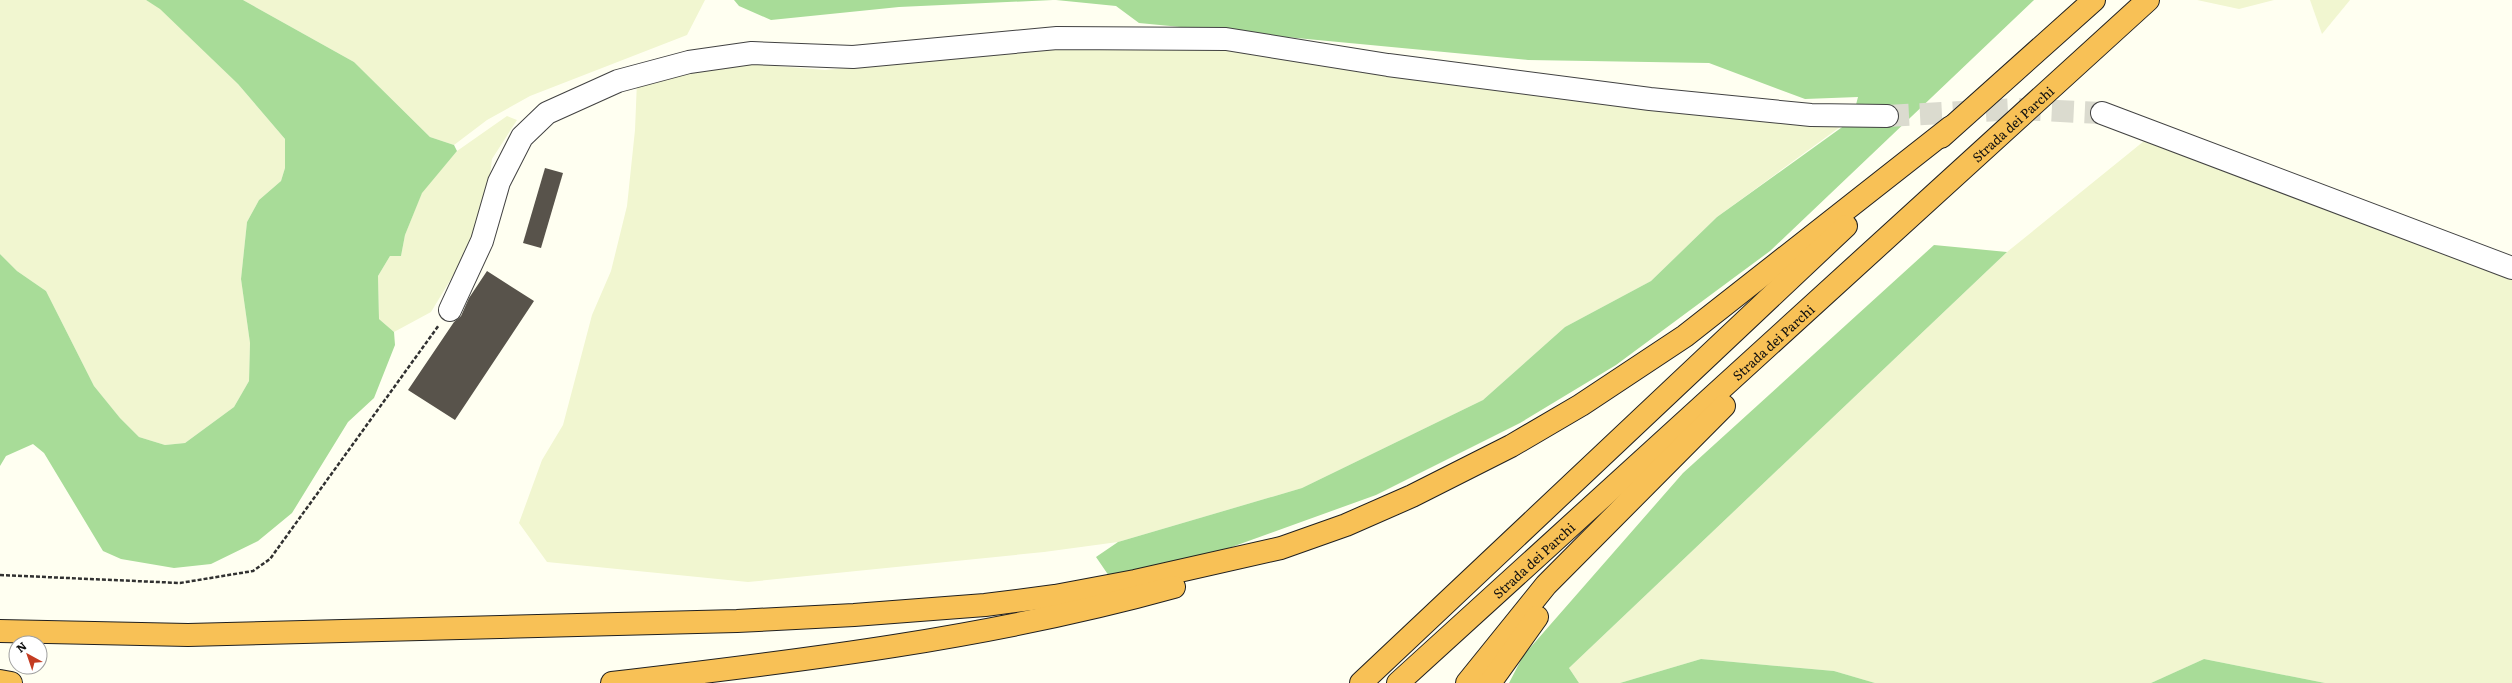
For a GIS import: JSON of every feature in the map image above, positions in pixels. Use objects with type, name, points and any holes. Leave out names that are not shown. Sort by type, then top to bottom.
[{"type":"highway","points":[[1361,683],[1951,127],[2094,0]]},
{"type":"highway","name":"Strada dei Parchi","points":[[1398,683],[2148,0]]},
{"type":"highway","points":[[612,683],[824,656],[1028,621],[1174,587],[1346,525],[1412,496],[1511,446],[1581,405],[1691,332],[1951,127]]},
{"type":"highway","points":[[1467,683],[1546,585],[1930,200]]},
{"type":"highway","points":[[1490,683],[1560,588],[1688,442]]},
{"type":"highway","points":[[0,631],[188,635],[736,621],[854,616],[985,605],[1055,596],[1143,580],[1281,548]]},
{"type":"highway","points":[[0,681],[11,683]]},
{"type":"lane","points":[[450,310],[482,241],[499,182],[522,137],[532,127],[547,113],[618,80],[689,62],[720,57],[752,53],[853,57],[1057,38],[1226,39],[1388,65],[1650,99],[1811,115],[1887,116]]},
{"type":"lane","points":[[2102,113],[2512,268]]},
{"type":"path","points":[[0,575],[180,583],[253,571],[270,559],[450,310]]},
{"type":"green space","points":[[0,0],[146,0],[160,8],[238,84],[285,139],[285,168],[281,181],[259,200],[247,222],[241,279],[250,343],[249,381],[234,407],[185,443],[165,445],[139,437],[120,418],[94,386],[46,291],[17,271],[0,254]]},
{"type":"green space","points":[[146,0],[243,0],[354,62],[430,137],[454,145],[457,151],[422,193],[405,235],[401,256],[390,256],[378,276],[379,319],[394,332],[395,345],[374,398],[348,422],[292,513],[258,541],[211,564],[174,568],[121,559],[103,551],[44,453],[33,444],[6,456],[0,466],[0,254],[17,271],[46,291],[94,386],[120,418],[139,437],[165,445],[185,443],[234,407],[249,381],[250,343],[241,279],[247,222],[259,200],[281,181],[285,168],[285,139],[238,84],[160,9]]},
{"type":"green space","points":[[243,0],[705,0],[687,35],[530,96],[487,120],[454,145],[430,137],[354,62]]},
{"type":"green space","points":[[734,0],[1053,0],[899,7],[771,20],[739,6]]},
{"type":"green space","points":[[1056,0],[2034,0],[1770,251],[1616,365],[1520,423],[1376,495],[1229,548],[1109,576],[1096,557],[1118,542],[1302,488],[1483,400],[1565,327],[1651,281],[1717,217],[1852,120],[1858,97],[1805,99],[1709,63],[1528,60],[1139,23],[1116,6]]},
{"type":"green space","points":[[2197,0],[2274,0],[2239,9]]},
{"type":"green space","points":[[2310,0],[2350,0],[2322,34]]},
{"type":"green space","points":[[1209,45],[1648,110],[1840,127],[1717,217],[1651,281],[1565,327],[1483,400],[1302,488],[1118,542],[1044,552],[748,582],[547,562],[519,523],[542,460],[563,425],[592,315],[611,271],[627,206],[635,130],[637,81],[729,62],[825,70],[1039,50]]},
{"type":"green space","points":[[507,116],[517,120],[492,159],[489,184],[477,236],[431,312],[394,332],[379,319],[378,276],[390,256],[401,256],[405,235],[422,192],[457,151]]},
{"type":"green space","points":[[2149,137],[2512,274],[2512,683],[2325,683],[2204,659],[2151,683],[1875,683],[1834,671],[1701,659],[1620,683],[1579,683],[1569,668],[2007,252]]},
{"type":"green space","points":[[1934,245],[2007,252],[1569,668],[1579,683],[1509,683],[1523,656],[1683,473]]},
{"type":"green space","points":[[1701,659],[1834,671],[1875,683],[1620,683]]},
{"type":"green space","points":[[2204,659],[2325,683],[2151,683]]},
{"type":"building","points":[[545,168],[563,173],[541,248],[523,243]]},
{"type":"building","points":[[487,271],[534,301],[455,420],[408,390],[454,322],[461,316],[469,298]]},
{"type":"tunnel","points":[[1887,116],[2017,109],[2102,113]]}]
